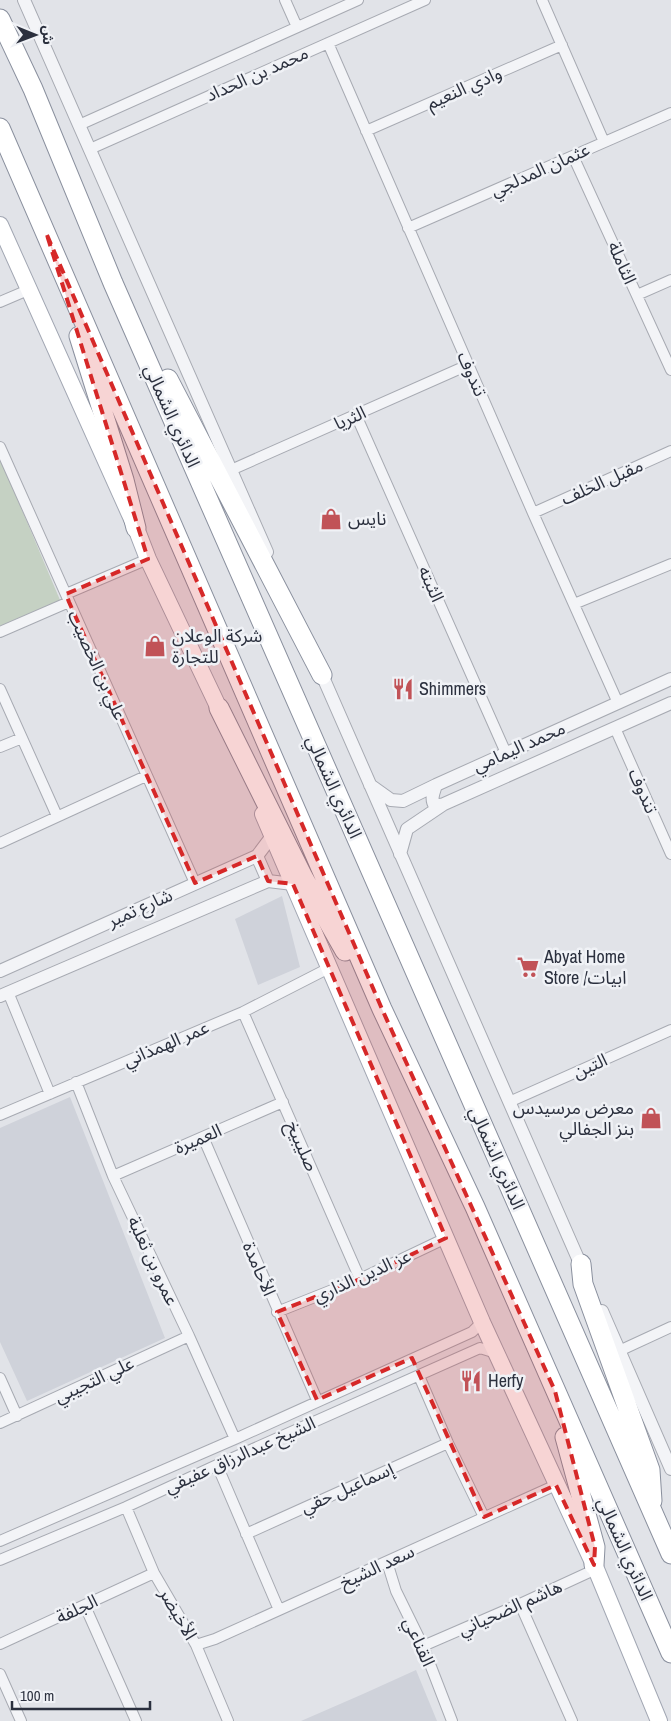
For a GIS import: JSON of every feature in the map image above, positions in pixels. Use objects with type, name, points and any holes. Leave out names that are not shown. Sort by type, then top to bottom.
[{"type":"highway","name":"الدائري الشمالي","points":[[0,19],[33,90],[114,283],[671,1554]]},
{"type":"highway","name":"الدائري الشمالي","points":[[0,128],[382,1009],[474,1207],[671,1653]]},
{"type":"highway","points":[[47,235],[124,480],[136,528]]},
{"type":"highway","points":[[114,283],[163,369],[322,675]]},
{"type":"highway","points":[[219,708],[303,876],[355,968],[382,1009]]},
{"type":"highway","points":[[581,1264],[583,1284],[650,1470],[653,1512]]},
{"type":"highway","points":[[555,1391],[558,1413],[595,1547],[595,1567]]},
{"type":"main road","name":"الدائري الشمالي","points":[[0,225],[136,528],[148,559],[219,708],[272,836],[446,1238],[477,1327],[496,1353],[595,1567],[659,1721]]},
{"type":"street","name":"الدائري الشمالي","points":[[24,0],[671,1469]]},
{"type":"street","points":[[285,0],[297,27]]},
{"type":"street","name":"محمد بن الحداد","points":[[79,124],[358,0]]},
{"type":"street","name":"محمد بن الحداد","points":[[90,148],[425,0]]},
{"type":"street","points":[[542,0],[604,142]]},
{"type":"street","name":"تندوف","points":[[328,43],[532,513],[618,703]]},
{"type":"street","name":"وادي النعيم","points":[[366,130],[562,45]]},
{"type":"street","name":"عثمان المدلجي","points":[[408,228],[671,113]]},
{"type":"street","name":"الثاملة","points":[[573,156],[671,370]]},
{"type":"street","points":[[637,295],[671,280]]},
{"type":"street","points":[[0,302],[28,290]]},
{"type":"street","name":"الثريا","points":[[231,470],[468,365]]},
{"type":"street","name":"الثبته","points":[[356,415],[506,753]]},
{"type":"street","name":"علي بن الخصيب","points":[[0,447],[195,883]]},
{"type":"street","name":"مقبل الخلف","points":[[532,513],[671,451]]},
{"type":"street","points":[[0,632],[148,559]]},
{"type":"street","points":[[574,604],[671,564]]},
{"type":"street","name":"محمد اليمامي","points":[[370,784],[391,800],[403,801],[671,679]]},
{"type":"street","points":[[0,689],[57,816]]},
{"type":"street","name":"محمد اليمامي","points":[[400,854],[407,829],[444,804],[671,703]]},
{"type":"street","name":"تندوف","points":[[615,728],[667,833],[671,854]]},
{"type":"street","points":[[0,748],[22,738]]},
{"type":"street","points":[[0,842],[146,776]]},
{"type":"street","points":[[436,785],[432,799],[433,804],[435,806],[444,804]]},
{"type":"street","name":"شارع تمير","points":[[0,971],[257,856],[272,836]]},
{"type":"street","points":[[257,856],[268,880]]},
{"type":"street","points":[[50,1094],[4,994],[268,880],[293,884]]},
{"type":"street","name":"عمر الهمذاني","points":[[0,1115],[243,1012],[329,968]]},
{"type":"street","name":"صليبيخ","points":[[243,1012],[360,1279]]},
{"type":"street","name":"التين","points":[[509,1102],[671,1030]]},
{"type":"street","name":"عمرو بن ثعلبة","points":[[76,1082],[112,1176],[235,1438]]},
{"type":"street","name":"العميرة","points":[[112,1176],[283,1102]]},
{"type":"street","name":"الأحامدة","points":[[203,1137],[317,1400]]},
{"type":"street","name":"عز الدين الذاري","points":[[278,1312],[360,1279],[446,1238]]},
{"type":"street","points":[[477,1327],[480,1348],[496,1353]]},
{"type":"street","name":"الشيخ عبدالرزاق عفيفي","points":[[0,1541],[235,1438],[477,1327]]},
{"type":"street","points":[[619,1351],[671,1327]]},
{"type":"street","name":"علي التجيبي","points":[[0,1423],[188,1336]]},
{"type":"street","name":"الشيخ عبدالرزاق عفيفي","points":[[0,1560],[126,1507],[480,1348]]},
{"type":"street","points":[[419,1376],[448,1443],[484,1517]]},
{"type":"street","points":[[0,1378],[17,1416]]},
{"type":"street","name":"إسماعيل حقي","points":[[246,1534],[448,1443]]},
{"type":"street","points":[[217,1465],[279,1610]]},
{"type":"street","name":"سعد الشيخ","points":[[196,1645],[215,1639],[556,1485]]},
{"type":"street","name":"الأخيضر","points":[[126,1507],[154,1573],[196,1645],[228,1721]]},
{"type":"street","name":"القناعي","points":[[387,1562],[396,1591],[423,1646],[452,1721]]},
{"type":"street","name":"هاشم الضحياني","points":[[423,1646],[520,1604],[595,1567]]},
{"type":"street","name":"الجلفة","points":[[0,1644],[154,1573]]},
{"type":"street","points":[[520,1604],[572,1721]]},
{"type":"street","points":[[85,1606],[136,1721]]},
{"type":"street","points":[[0,1674],[21,1721]]},
{"type":"highlighted area","points":[[47,235],[382,1009],[555,1391],[595,1547],[594,1565],[556,1485],[484,1517],[412,1358],[317,1400],[277,1312],[360,1279],[446,1238],[293,884],[268,881],[257,856],[195,883],[69,602],[66,594],[148,559]]},
{"type":"shaded area","points":[[282,896],[300,967],[258,985],[235,919]]},
{"type":"shaded area","points":[[70,1097],[165,1338],[27,1401],[0,1342],[0,1128]]},
{"type":"shaded area","points":[[416,1670],[437,1721],[301,1721],[363,1694]]},
{"type":"green space","points":[[0,458],[60,600],[0,626]]},
{"type":"place","name":"نايس","points":[[331,519]]},
{"type":"place","name":"شركة الوعلان للتجارة","points":[[155,646]]},
{"type":"place","name":"Shimmers","points":[[403,689]]},
{"type":"place","name":"Abyat Home Store /ابيات","points":[[528,967]]},
{"type":"place","name":"معرض مرسيدس بنز الجفالي","points":[[651,1118]]},
{"type":"place","name":"Herfy","points":[[471,1381]]}]
